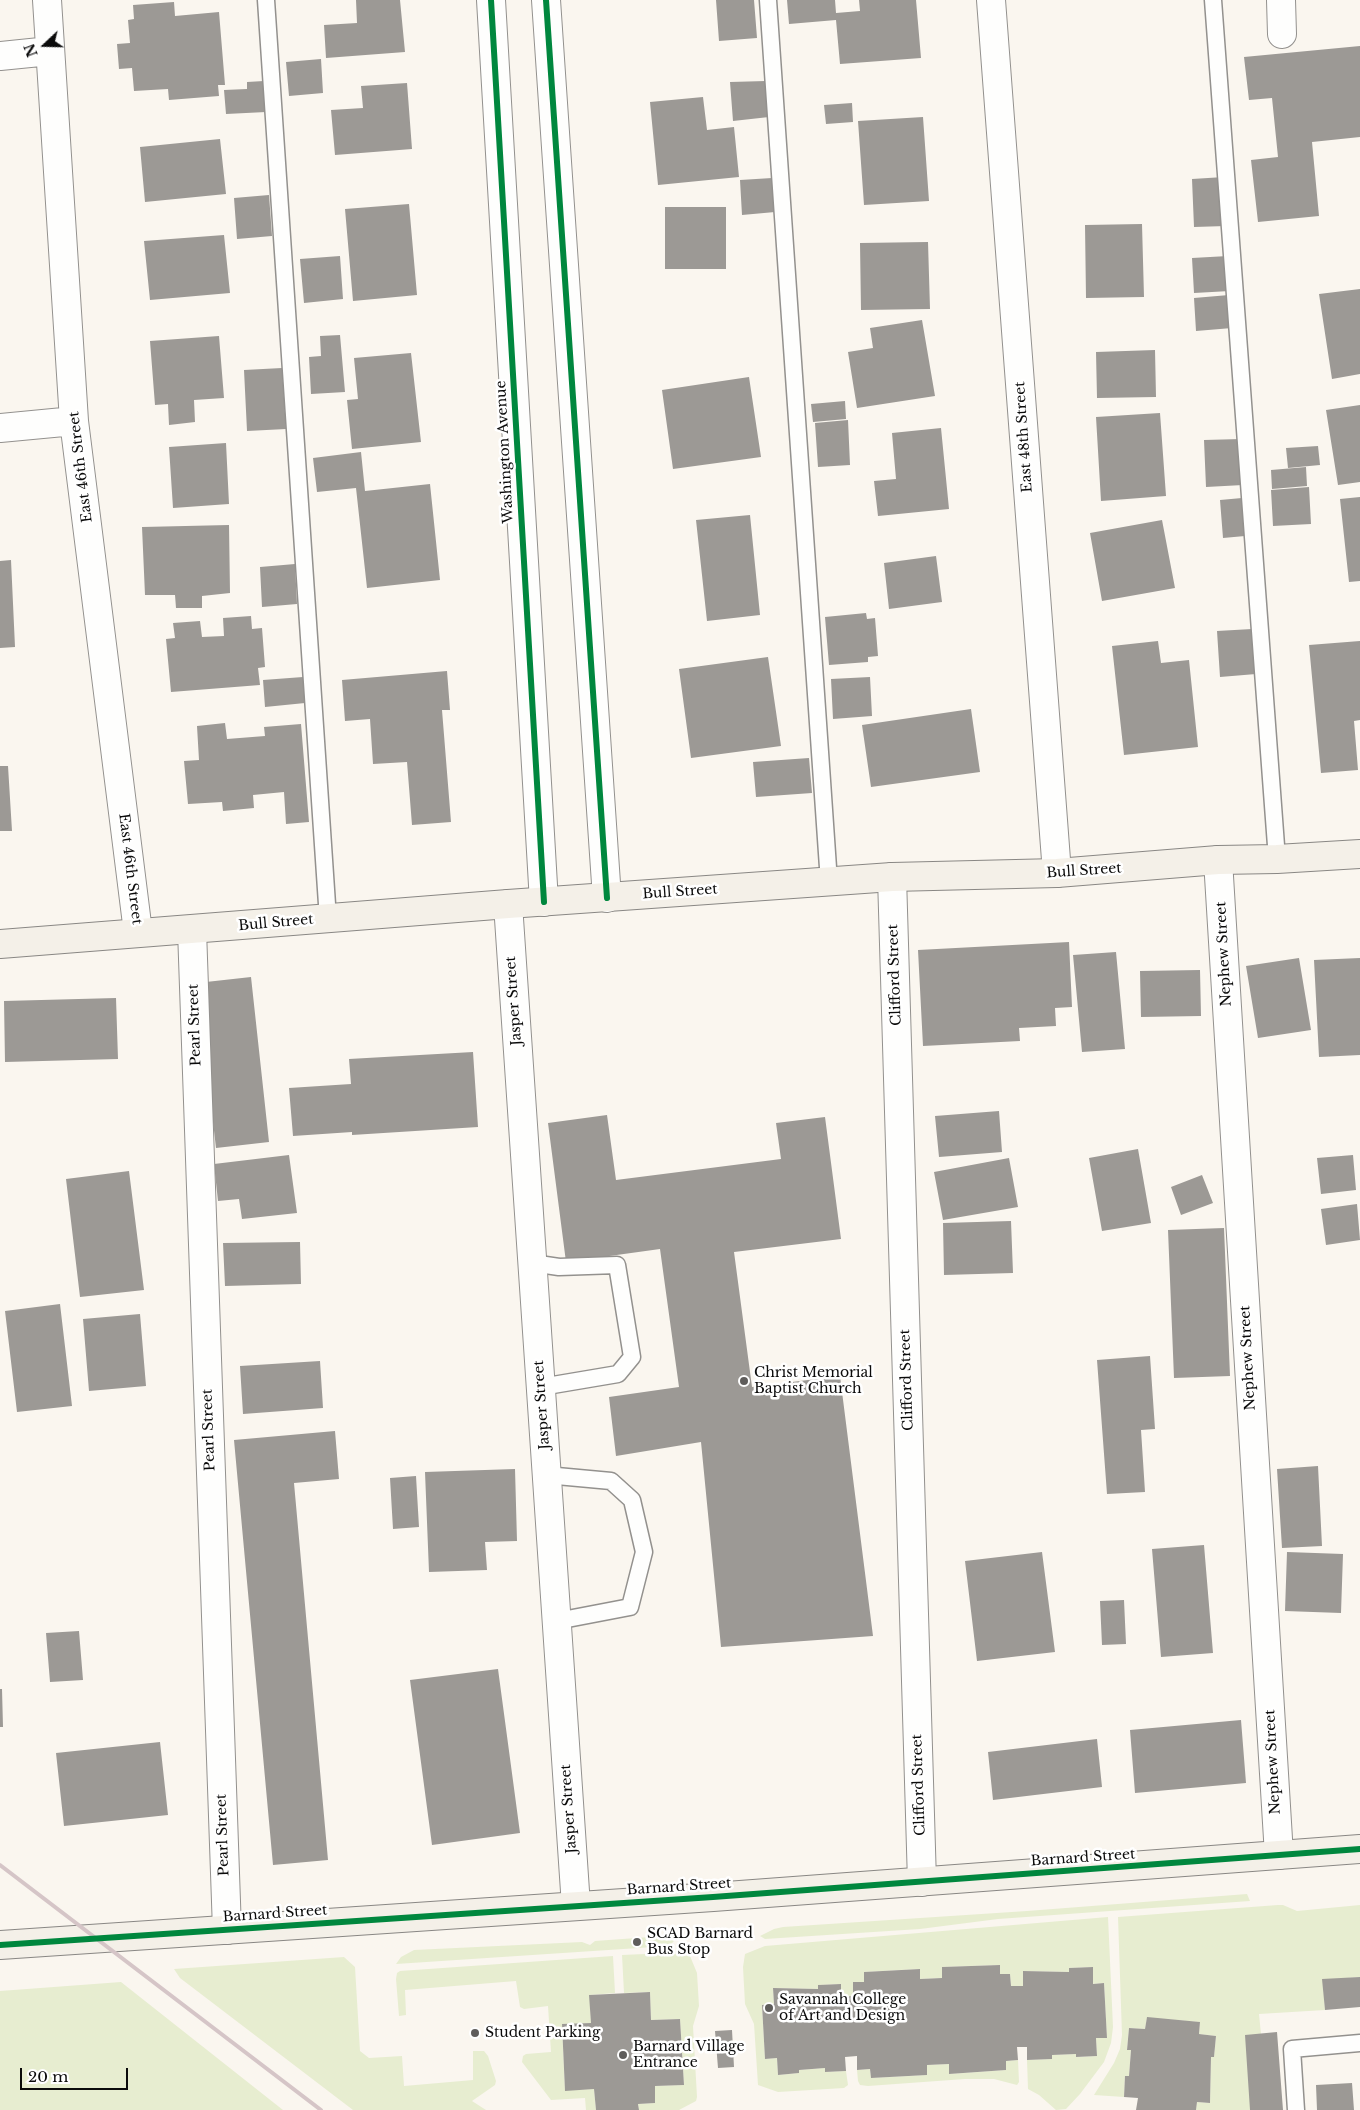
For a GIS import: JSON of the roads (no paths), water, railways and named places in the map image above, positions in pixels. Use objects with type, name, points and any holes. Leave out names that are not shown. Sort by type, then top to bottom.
[{"type":"street","name":"East 46th Street","points":[[47,0],[74,421],[138,932]]},
{"type":"street","name":"Washington Avenue","points":[[491,0],[544,902]]},
{"type":"street","points":[[546,0],[607,898]]},
{"type":"street","name":"East 48th Street","points":[[992,0],[1057,873]]},
{"type":"street","points":[[1281,0],[1282,34]]},
{"type":"street","points":[[0,56],[50,51]]},
{"type":"street","points":[[0,428],[74,421]]},
{"type":"street","name":"Bull Street","points":[[0,944],[508,904],[829,882],[892,878],[1057,873],[1218,860],[1278,860],[1360,854]]},
{"type":"street","name":"Nephew Street","points":[[1218,860],[1279,1856]]},
{"type":"street","name":"Clifford Street","points":[[892,878],[922,1882]]},
{"type":"street","name":"Jasper Street","points":[[508,904],[576,1906]]},
{"type":"street","name":"Pearl Street","points":[[192,930],[227,1930]]},
{"type":"street","name":"Barnard Street","points":[[0,1946],[922,1882],[1360,1849]]},
{"type":"lane","points":[[266,0],[328,919]]},
{"type":"lane","points":[[768,0],[829,882]]},
{"type":"lane","points":[[1213,0],[1278,860]]},
{"type":"lane","points":[[532,1263],[559,1267],[617,1265],[632,1357],[618,1374],[541,1387]]},
{"type":"lane","points":[[546,1475],[612,1481],[632,1500],[644,1552],[630,1607],[557,1621]]},
{"type":"lane","points":[[1296,2110],[1292,2049],[1360,2043]]},
{"type":"railway","points":[[0,1865],[321,2110]]},
{"type":"place","name":"Christ Memorial Baptist Church","points":[[744,1381]]},
{"type":"place","name":"SCAD Barnard Bus Stop","points":[[637,1942]]},
{"type":"place","name":"Savannah College of Art and Design","points":[[769,2008]]},
{"type":"place","name":"Student Parking","points":[[475,2033]]},
{"type":"place","name":"Barnard Village Entrance","points":[[623,2055]]}]
